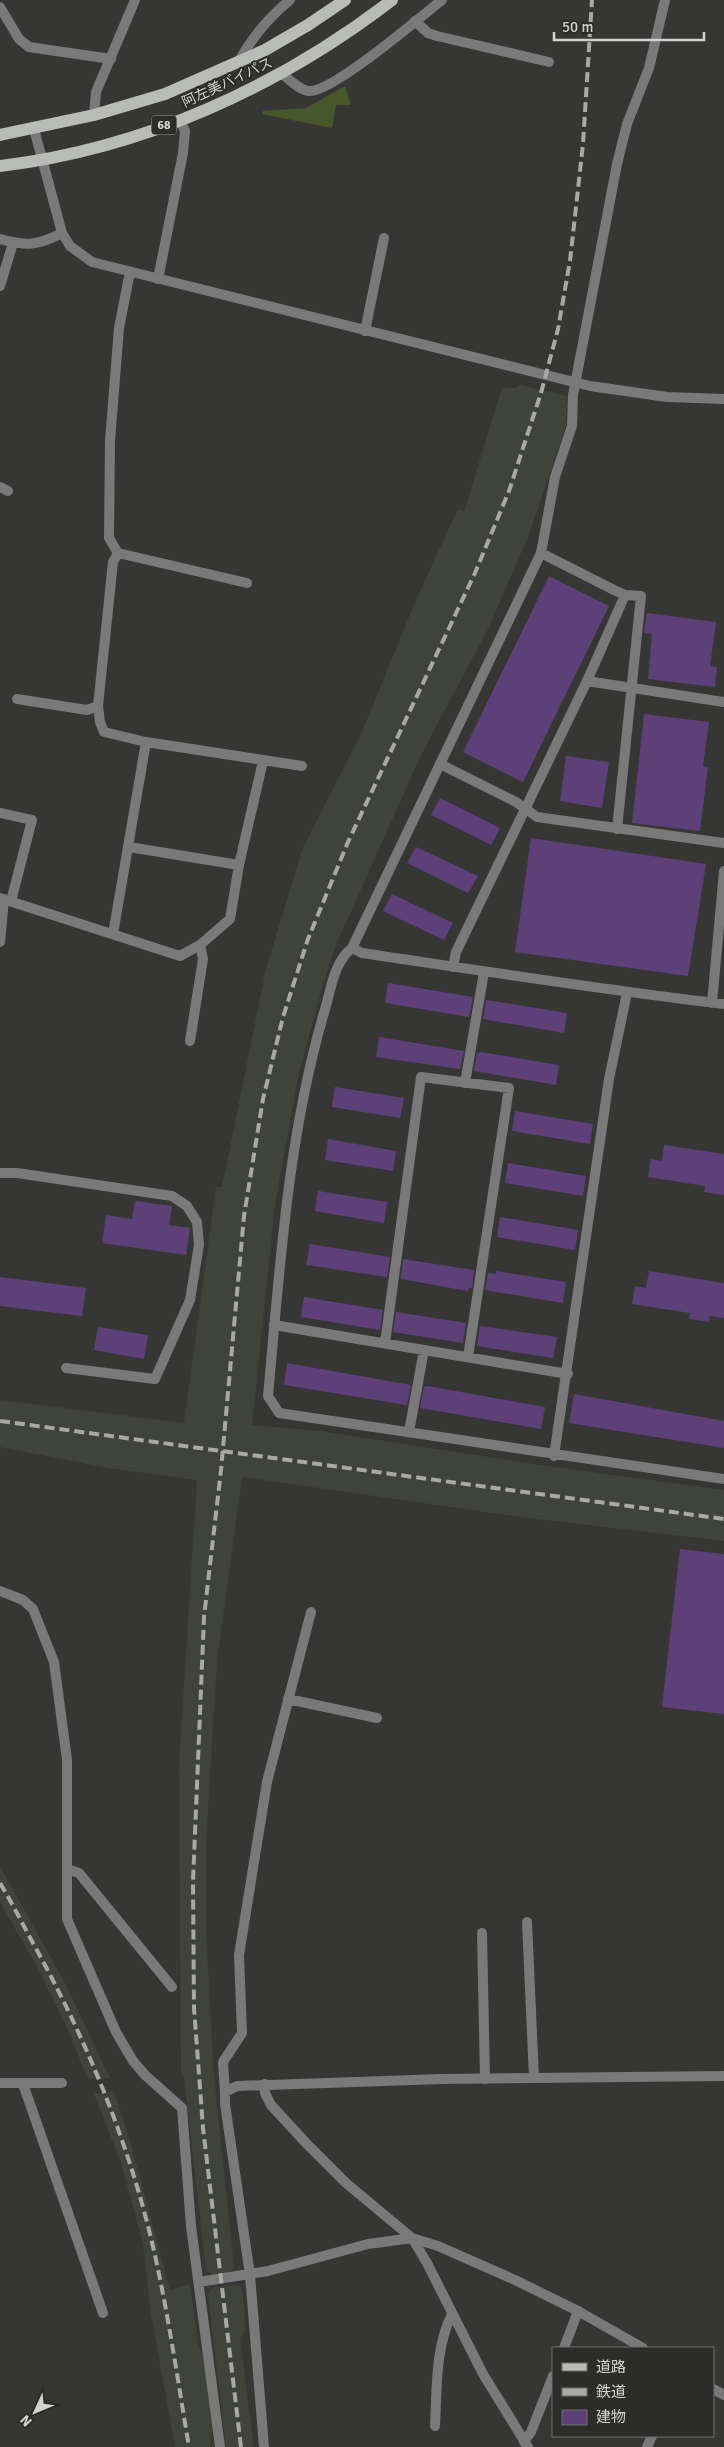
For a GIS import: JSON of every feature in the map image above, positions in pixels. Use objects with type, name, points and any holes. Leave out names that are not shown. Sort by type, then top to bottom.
[{"type":"main road","name":"阿左美バイパス","points":[[0,135],[94,115],[165,94],[238,63],[285,39],[345,0]]},
{"type":"main road","name":"阿左美バイパス","points":[[0,166],[79,151],[180,120],[242,94],[348,34],[392,0]]},
{"type":"street","points":[[94,115],[96,92],[135,0]]},
{"type":"street","points":[[238,63],[247,46],[265,23],[290,0]]},
{"type":"street","points":[[281,73],[304,90],[312,91],[353,70],[442,0]]},
{"type":"street","points":[[665,0],[649,68],[627,124],[617,164],[577,383],[573,395],[572,426],[555,477],[541,553],[352,948],[346,953],[339,964],[315,1043],[290,1174],[268,1396],[279,1412],[554,1456],[724,1480]]},
{"type":"street","points":[[0,7],[18,39],[29,47],[110,59]]},
{"type":"street","points":[[415,21],[428,33],[437,36],[549,62]]},
{"type":"street","points":[[158,280],[184,153],[185,131],[180,120]]},
{"type":"street","points":[[34,129],[62,233],[70,246],[87,259],[158,280],[577,383],[645,395],[724,399]]},
{"type":"street","points":[[0,240],[25,245],[38,244],[62,233]]},
{"type":"street","points":[[366,331],[384,238]]},
{"type":"street","points":[[0,286],[14,243]]},
{"type":"street","points":[[130,272],[119,328],[110,441],[109,538],[118,553],[247,583]]},
{"type":"street","points":[[118,553],[113,562],[98,706],[100,722],[104,732],[146,742],[302,766]]},
{"type":"street","points":[[541,553],[625,595],[641,596],[617,829]]},
{"type":"street","points":[[453,967],[456,952],[587,681],[625,595]]},
{"type":"street","points":[[587,681],[724,702]]},
{"type":"street","points":[[17,699],[87,710],[98,706]]},
{"type":"street","points":[[113,934],[130,847],[146,742]]},
{"type":"street","points":[[5,899],[180,956],[200,945],[230,919],[239,864],[263,761]]},
{"type":"street","points":[[440,764],[525,808],[537,817],[724,844]]},
{"type":"street","points":[[0,813],[32,820],[5,899],[0,942]]},
{"type":"street","points":[[130,847],[239,864]]},
{"type":"street","points":[[712,1003],[724,871]]},
{"type":"street","points":[[190,1041],[203,959],[200,945]]},
{"type":"street","points":[[352,948],[362,953],[484,972],[627,993],[724,1004]]},
{"type":"street","points":[[465,1084],[484,972]]},
{"type":"street","points":[[554,1456],[568,1374],[609,1079],[627,993]]},
{"type":"street","points":[[385,1343],[421,1077],[509,1088],[468,1357]]},
{"type":"street","points":[[0,1174],[17,1174],[172,1196],[187,1206],[197,1222],[198,1245],[190,1300],[155,1379],[66,1368]]},
{"type":"street","points":[[274,1325],[568,1374]]},
{"type":"street","points":[[409,1432],[424,1350]]},
{"type":"street","points":[[0,1591],[22,1600],[33,1609],[54,1662],[68,1760],[67,1919],[116,2032],[133,2061],[145,2075],[182,2108],[191,2226],[220,2447]]},
{"type":"street","points":[[264,2447],[250,2274],[224,2092],[223,2062],[242,2033],[239,1956],[244,1922],[267,1782],[311,1612]]},
{"type":"street","points":[[288,1699],[377,1718]]},
{"type":"street","points":[[67,1869],[79,1873],[172,1987]]},
{"type":"street","points":[[527,1922],[534,2078]]},
{"type":"street","points":[[482,1933],[485,2079]]},
{"type":"street","points":[[224,2092],[237,2086],[265,2084],[724,2076]]},
{"type":"street","points":[[0,2083],[62,2083]]},
{"type":"street","points":[[24,2084],[103,2313]]},
{"type":"street","points":[[265,2084],[265,2093],[271,2105],[306,2143],[346,2183],[412,2238],[427,2263],[483,2374],[526,2444]]},
{"type":"street","points":[[199,2282],[250,2274],[368,2244],[412,2238],[455,2254],[578,2311],[641,2347]]},
{"type":"street","points":[[564,2347],[578,2311]]},
{"type":"street","points":[[435,2426],[440,2348],[444,2330],[452,2314]]},
{"type":"street","points":[[526,2444],[552,2379]]},
{"type":"shaded area","points":[[520,385],[567,396],[566,426],[528,537],[487,631],[421,755],[336,945],[324,981],[299,1073],[275,1205],[252,1425],[320,1431],[547,1466],[724,1490],[724,1541],[521,1517],[242,1477],[217,1661],[206,1841],[206,1933],[214,2076],[234,2267],[231,2272],[213,2275],[206,2270],[184,2077],[181,2074],[179,1764],[197,1480],[108,1468],[0,1447],[0,1400],[184,1423],[216,1187],[222,1187],[266,969],[302,850],[361,734],[416,600],[458,509],[464,512],[502,388],[516,388]]},
{"type":"shaded area","points":[[0,1866],[66,1985],[110,2078],[88,2079],[67,2028],[39,1970],[0,1902]]},
{"type":"shaded area","points":[[114,2091],[131,2144],[170,2290],[190,2284],[198,2342],[207,2371],[213,2422],[210,2447],[175,2447],[150,2308],[143,2243],[121,2163],[94,2094]]},
{"type":"shaded area","points":[[239,2285],[243,2294],[246,2330],[240,2338],[254,2447],[226,2447],[208,2294],[214,2287]]},
{"type":"green space","points":[[345,86],[351,105],[336,105],[332,128],[262,114],[263,111],[306,108]]},
{"type":"building","points":[[549,576],[609,606],[523,782],[463,752]]},
{"type":"building","points":[[647,613],[716,622],[710,666],[717,667],[715,687],[648,679],[652,634],[644,633]]},
{"type":"building","points":[[644,714],[709,722],[703,766],[708,767],[700,831],[632,823]]},
{"type":"building","points":[[566,756],[609,762],[602,808],[560,801]]},
{"type":"building","points":[[440,798],[500,828],[491,845],[431,815]]},
{"type":"building","points":[[531,838],[706,864],[688,976],[515,952]]},
{"type":"building","points":[[416,847],[478,876],[468,893],[407,863]]},
{"type":"building","points":[[392,894],[453,923],[444,940],[383,911]]},
{"type":"building","points":[[388,983],[473,997],[469,1017],[385,1003]]},
{"type":"building","points":[[486,1000],[567,1013],[564,1033],[483,1019]]},
{"type":"building","points":[[379,1037],[464,1051],[460,1069],[376,1057]]},
{"type":"building","points":[[481,1052],[559,1065],[556,1085],[474,1071],[477,1053]]},
{"type":"building","points":[[335,1087],[404,1098],[400,1118],[332,1107]]},
{"type":"building","points":[[515,1111],[593,1124],[590,1144],[512,1131]]},
{"type":"building","points":[[328,1139],[396,1151],[393,1171],[325,1160]]},
{"type":"building","points":[[664,1145],[724,1154],[724,1195],[704,1192],[705,1186],[648,1177],[651,1159],[662,1161]]},
{"type":"building","points":[[508,1163],[586,1176],[583,1196],[505,1183]]},
{"type":"building","points":[[318,1191],[387,1202],[384,1223],[315,1211]]},
{"type":"building","points":[[135,1201],[172,1206],[169,1225],[190,1228],[186,1255],[102,1243],[106,1215],[132,1219]]},
{"type":"building","points":[[500,1217],[578,1230],[575,1250],[497,1237]]},
{"type":"building","points":[[310,1244],[390,1257],[387,1277],[306,1265]]},
{"type":"building","points":[[403,1259],[474,1270],[472,1288],[469,1288],[468,1291],[401,1279]]},
{"type":"building","points":[[496,1271],[566,1282],[563,1303],[485,1290],[488,1273],[496,1274]]},
{"type":"building","points":[[649,1271],[724,1283],[724,1318],[710,1316],[709,1322],[689,1319],[690,1313],[632,1304],[635,1286],[646,1288]]},
{"type":"building","points":[[0,1277],[86,1288],[82,1316],[0,1306]]},
{"type":"building","points":[[304,1297],[383,1310],[380,1330],[301,1317]]},
{"type":"building","points":[[396,1312],[466,1323],[463,1343],[393,1332]]},
{"type":"building","points":[[480,1326],[557,1337],[553,1358],[477,1346]]},
{"type":"building","points":[[98,1327],[148,1335],[144,1359],[94,1350]]},
{"type":"building","points":[[287,1363],[411,1385],[407,1405],[284,1385]]},
{"type":"building","points":[[424,1387],[545,1407],[541,1429],[420,1408]]},
{"type":"building","points":[[574,1394],[724,1421],[724,1448],[569,1423]]},
{"type":"building","points":[[680,1549],[724,1554],[724,1714],[662,1707]]},
{"type":"railway","points":[[241,2447],[203,2128],[194,2008],[193,1881],[204,1617],[221,1470],[244,1216],[263,1099],[283,1017],[308,939],[348,842],[475,573],[509,491],[541,393],[558,329],[570,261],[583,144],[592,0]]},
{"type":"railway","points":[[0,1421],[724,1519]]},
{"type":"railway","points":[[0,1883],[52,1978],[86,2049],[128,2159],[140,2196],[162,2287],[189,2447]]}]
